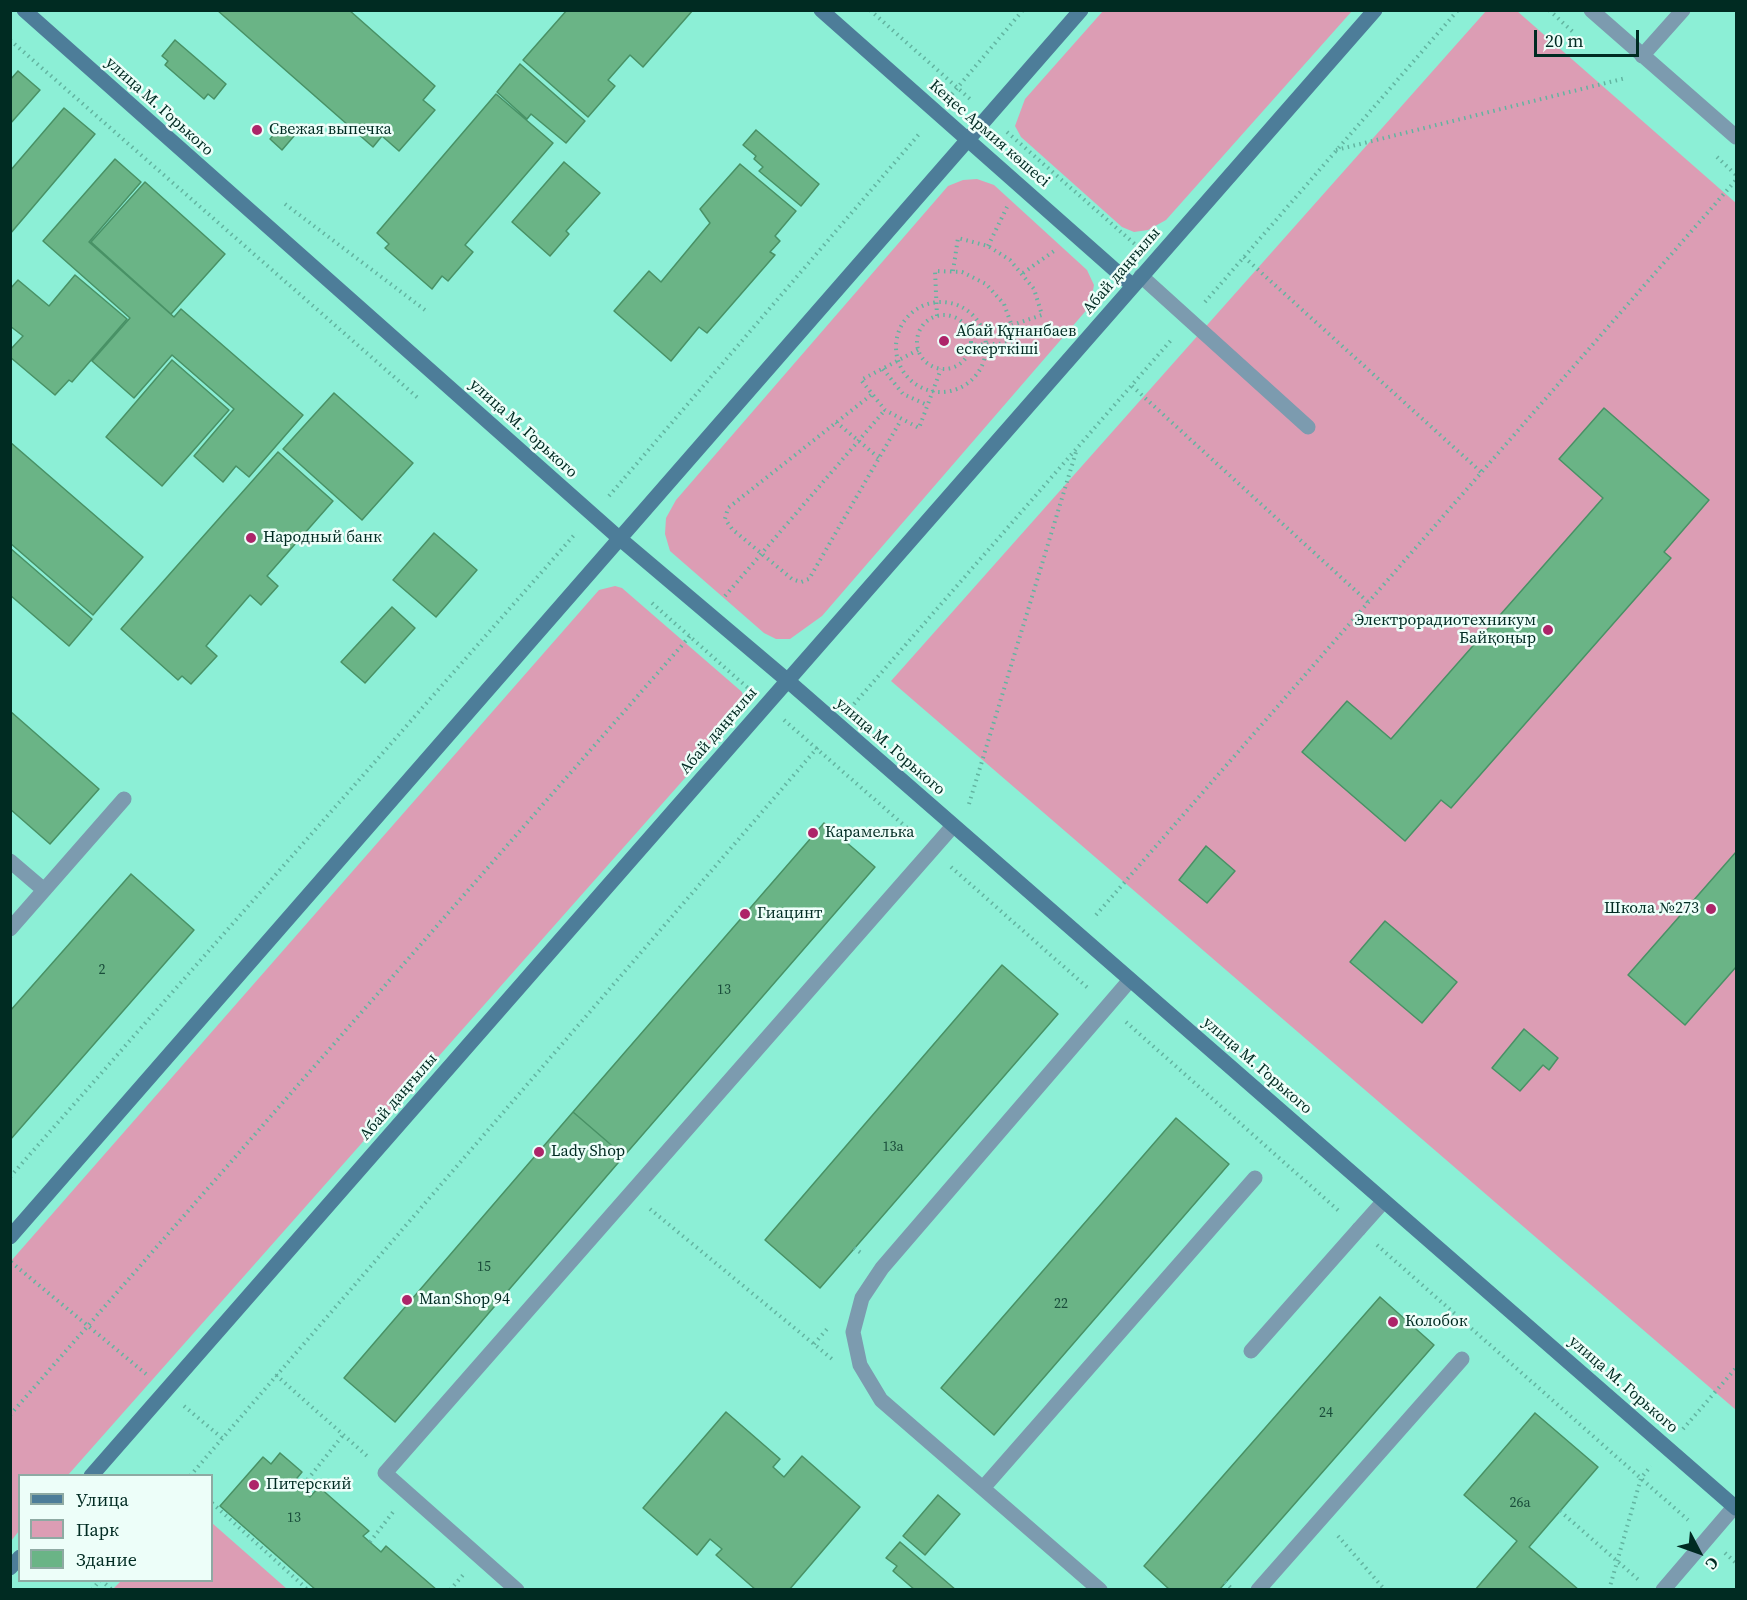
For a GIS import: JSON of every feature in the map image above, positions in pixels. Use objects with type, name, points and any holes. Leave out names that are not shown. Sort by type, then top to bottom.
[{"type":"main road","name":"улица М. Горького","points":[[24,10],[592,515],[788,681],[1736,1507]]},
{"type":"main road","name":"Кеңес Армия көшесі","points":[[821,10],[937,113],[1137,281]]},
{"type":"main road","points":[[10,1236],[1081,10]]},
{"type":"main road","name":"Абай даңғылы","points":[[93,1474],[1375,10]]},
{"type":"street","points":[[1591,10],[1737,137]]},
{"type":"street","points":[[1642,56],[1683,10]]},
{"type":"street","points":[[1137,281],[1308,427]]},
{"type":"street","points":[[10,929],[124,799]]},
{"type":"street","points":[[517,1590],[385,1473],[953,826]]},
{"type":"street","points":[[10,861],[44,890]]},
{"type":"street","points":[[1100,1590],[881,1400],[860,1365],[853,1332],[862,1298],[882,1268],[1130,980]]},
{"type":"street","points":[[984,1488],[1255,1178]]},
{"type":"street","points":[[1251,1351],[1384,1201]]},
{"type":"street","points":[[1258,1590],[1462,1359]]},
{"type":"street","points":[[1663,1590],[1736,1507]]},
{"type":"path","points":[[870,10],[1154,261]]},
{"type":"path","points":[[10,1177],[575,535],[1023,10]]},
{"type":"path","points":[[10,40],[423,402]]},
{"type":"path","points":[[1336,150],[1626,78]]},
{"type":"path","points":[[1096,915],[1737,180]]},
{"type":"path","points":[[953,271],[958,238],[987,246],[1010,260],[1034,289],[1042,315],[1012,325]]},
{"type":"path","points":[[1244,256],[1481,472]]},
{"type":"path","points":[[937,316],[935,271],[953,271],[975,277],[991,288],[1004,304],[1012,325],[1014,343],[971,345]]},
{"type":"path","points":[[1195,297],[1203,304]]},
{"type":"path","points":[[936,302],[953,303],[969,312],[980,325],[985,344],[981,368],[969,381],[954,389],[933,391],[912,381],[898,361],[896,343],[901,326],[912,312],[936,302]]},
{"type":"path","points":[[937,316],[952,316],[961,321],[968,330],[971,345],[961,363],[941,369],[927,363],[918,350],[917,339],[920,329],[937,316]]},
{"type":"path","points":[[918,350],[861,380],[885,410],[919,428],[941,369]]},
{"type":"path","points":[[883,369],[903,394],[927,405]]},
{"type":"path","points":[[1131,386],[1368,602]]},
{"type":"path","points":[[871,395],[728,508],[725,519],[732,529],[792,579],[801,582],[809,579],[901,420]]},
{"type":"path","points":[[10,1415],[885,410]]},
{"type":"path","points":[[836,422],[879,458]]},
{"type":"path","points":[[953,826],[969,803],[1077,449]]},
{"type":"path","points":[[566,527],[602,558]]},
{"type":"path","points":[[646,597],[1708,1538]]},
{"type":"path","points":[[631,1192],[839,1365]]},
{"type":"path","points":[[10,1262],[222,1438]]},
{"type":"path","points":[[1683,1429],[1737,1368]]},
{"type":"path","points":[[276,1375],[385,1473]]},
{"type":"path","points":[[300,1489],[343,1435]]},
{"type":"path","points":[[1609,1590],[1641,1478]]},
{"type":"path","points":[[370,1542],[408,1493]]},
{"type":"path","points":[[213,1504],[308,1590]]},
{"type":"path","points":[[1560,1511],[1650,1590]]},
{"type":"path","points":[[1322,1518],[1385,1590]]},
{"type":"path","points":[[1225,1582],[1233,1590]]},
{"type":"green space","points":[[1103,11],[1352,11],[1166,220],[1148,230],[1134,232],[1122,227],[1021,137],[1015,126],[1025,99]]},
{"type":"green space","points":[[1486,11],[1517,11],[1736,203],[1736,1410],[891,681]]},
{"type":"green space","points":[[977,179],[994,185],[1087,270],[1094,285],[1090,306],[822,616],[790,639],[776,639],[764,633],[670,551],[665,534],[666,518],[676,500],[948,186],[963,180]]},
{"type":"green space","points":[[615,586],[622,588],[742,692],[745,702],[739,717],[69,1474],[18,1474],[18,1532],[11,1541],[11,1261],[599,590]]},
{"type":"green space","points":[[213,1524],[287,1589],[113,1589],[120,1582],[213,1582]]},
{"type":"building","points":[[217,10],[349,10],[435,86],[423,100],[435,110],[399,151],[382,136],[373,147]]},
{"type":"building","points":[[567,10],[693,10],[643,67],[630,55],[608,80],[615,86],[588,117],[523,60]]},
{"type":"building","points":[[175,40],[226,84],[214,99],[208,94],[204,99],[165,65],[168,61],[162,56]]},
{"type":"building","points":[[520,64],[585,121],[566,143],[531,114],[527,119],[497,92]]},
{"type":"building","points":[[18,71],[40,90],[10,124],[10,80]]},
{"type":"building","points":[[496,94],[553,143],[465,245],[473,252],[448,281],[442,276],[432,289],[385,248],[389,244],[377,233]]},
{"type":"building","points":[[64,108],[95,134],[10,234],[10,171]]},
{"type":"building","points":[[282,125],[294,136],[282,150],[270,139]]},
{"type":"building","points":[[756,130],[819,184],[801,206],[759,171],[763,167],[754,159],[756,156],[743,145]]},
{"type":"building","points":[[115,159],[141,182],[89,242],[174,317],[181,309],[303,415],[249,477],[236,466],[223,482],[194,456],[234,409],[172,355],[134,398],[92,361],[130,318],[43,241]]},
{"type":"building","points":[[564,162],[600,193],[566,231],[569,234],[550,256],[512,222]]},
{"type":"building","points":[[740,164],[796,211],[775,236],[780,241],[770,252],[775,255],[707,333],[699,327],[671,361],[614,311],[649,271],[661,282],[710,223],[700,209]]},
{"type":"building","points":[[145,182],[225,254],[171,314],[91,242]]},
{"type":"building","points":[[75,275],[127,319],[72,382],[69,380],[55,395],[10,357],[10,350],[23,336],[10,326],[10,289],[18,280],[49,306]]},
{"type":"building","points":[[172,360],[229,410],[162,486],[106,437]]},
{"type":"building","points":[[334,393],[413,463],[362,520],[283,449]]},
{"type":"building","name":"Электрорадиотехникум Байқоңыр","points":[[1604,408],[1709,500],[1664,552],[1671,558],[1451,808],[1441,800],[1405,841],[1302,752],[1347,701],[1391,739],[1603,498],[1559,459]]},
{"type":"building","points":[[10,442],[143,557],[93,615],[10,543]]},
{"type":"building","name":"Народный банк","points":[[278,452],[333,501],[267,576],[278,586],[261,605],[250,595],[206,646],[217,656],[191,684],[182,676],[178,680],[121,629]]},
{"type":"building","points":[[434,533],[477,570],[436,617],[393,580]]},
{"type":"building","points":[[10,548],[92,619],[69,646],[10,595]]},
{"type":"building","points":[[392,607],[415,628],[365,683],[341,662]]},
{"type":"building","points":[[10,711],[99,789],[50,844],[10,809]]},
{"type":"building","points":[[824,823],[875,867],[624,1156],[573,1112]]},
{"type":"building","points":[[1206,846],[1235,871],[1207,903],[1179,880]]},
{"type":"building","name":"Школа №273","points":[[1736,852],[1736,967],[1685,1025],[1628,975]]},
{"type":"building","points":[[131,874],[194,930],[10,1140],[10,1011]]},
{"type":"building","points":[[1385,921],[1457,982],[1422,1023],[1350,962]]},
{"type":"building","points":[[1002,965],[1058,1014],[820,1288],[765,1240]]},
{"type":"building","points":[[1524,1029],[1558,1058],[1549,1070],[1543,1065],[1520,1091],[1492,1068]]},
{"type":"building","points":[[573,1112],[624,1156],[395,1422],[344,1378]]},
{"type":"building","points":[[1176,1118],[1229,1164],[994,1435],[941,1388]]},
{"type":"building","points":[[1380,1297],[1434,1345],[1219,1590],[1170,1590],[1144,1566]]},
{"type":"building","points":[[726,1412],[780,1459],[773,1467],[784,1477],[802,1456],[860,1507],[789,1590],[756,1590],[716,1555],[722,1549],[710,1539],[697,1555],[643,1508]]},
{"type":"building","points":[[1535,1413],[1598,1467],[1529,1547],[1579,1590],[1475,1590],[1517,1541],[1464,1495]]},
{"type":"building","points":[[280,1453],[302,1472],[293,1483],[310,1497],[319,1487],[369,1531],[363,1536],[381,1552],[386,1546],[437,1590],[316,1590],[220,1506],[263,1457],[271,1464]]},
{"type":"building","points":[[938,1495],[960,1514],[925,1555],[903,1536]]},
{"type":"building","points":[[900,1542],[956,1590],[915,1590],[893,1571],[897,1566],[886,1558]]},
{"type":"place","name":"Свежая выпечка","points":[[257,130]]},
{"type":"place","name":"Абай Құнанбаев ескерткіші","points":[[944,341]]},
{"type":"place","name":"Народный банк","points":[[251,538]]},
{"type":"place","name":"Электрорадиотехникум Байқоңыр","points":[[1548,630]]},
{"type":"place","name":"Карамелька","points":[[813,833]]},
{"type":"place","name":"Школа №273","points":[[1711,909]]},
{"type":"place","name":"Гиацинт","points":[[745,914]]},
{"type":"place","name":"Lady Shop","points":[[539,1152]]},
{"type":"place","name":"Man Shop 94","points":[[407,1300]]},
{"type":"place","name":"Колобок","points":[[1393,1322]]},
{"type":"place","name":"Питерский","points":[[254,1485]]}]
